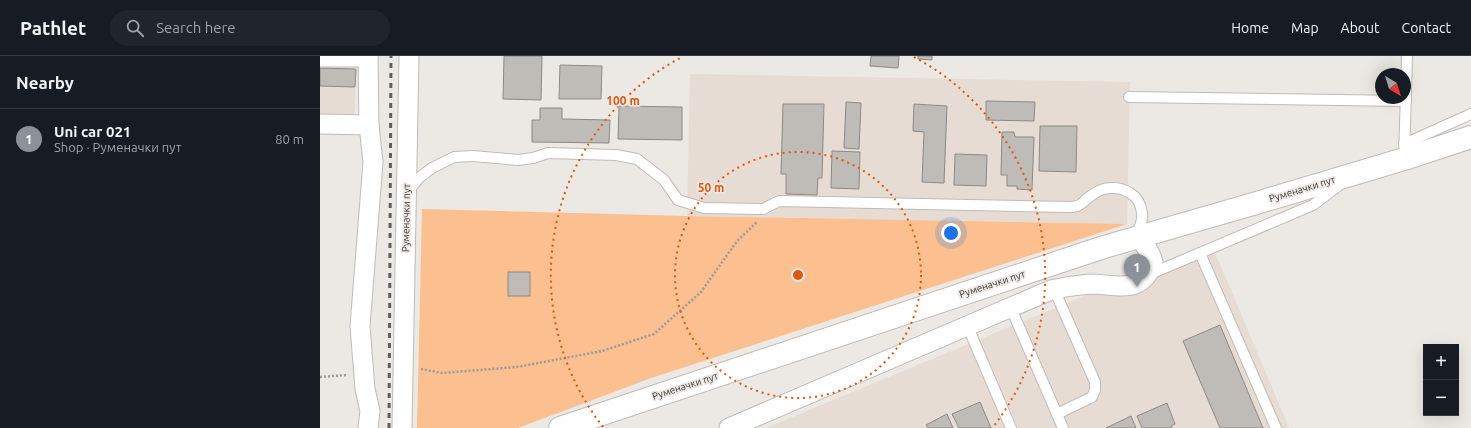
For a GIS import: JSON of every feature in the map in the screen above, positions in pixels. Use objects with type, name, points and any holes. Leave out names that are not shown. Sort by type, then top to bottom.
[{"type":"main road","name":"Руменачки пут","points":[[560,428],[1134,238],[1352,174],[1404,151],[1428,152],[1467,138]]},
{"type":"street","points":[[320,56],[368,56],[369,125],[373,162],[360,326],[364,373],[370,411],[368,428]]},
{"type":"street","name":"Руменачки пут","points":[[402,428],[409,56]]},
{"type":"street","points":[[320,124],[369,125]]},
{"type":"street","points":[[729,428],[1010,306],[1054,289],[1092,284],[1124,287],[1134,285],[1146,276],[1151,267],[1152,259],[1150,252],[1144,245],[1134,238]]},
{"type":"lane","points":[[1407,56],[1407,68]]},
{"type":"lane","points":[[1129,97],[1375,101]]},
{"type":"lane","points":[[1404,151],[1406,104]]},
{"type":"lane","points":[[1404,151],[1471,114]]},
{"type":"lane","points":[[406,193],[420,177],[432,168],[454,158],[473,156],[518,160],[533,158],[548,153],[616,155],[637,159],[664,180],[678,200],[704,208],[763,209],[779,201],[1068,207],[1083,203],[1091,195],[1100,190],[1117,188],[1127,191],[1134,196],[1140,204],[1142,212],[1140,226],[1134,238]]},
{"type":"lane","points":[[1146,276],[1313,205],[1333,191],[1352,174]]},
{"type":"lane","points":[[1200,253],[1276,428]]},
{"type":"lane","points":[[1054,289],[1095,382],[1095,390],[1092,397],[1057,414]]},
{"type":"lane","points":[[1010,306],[1063,428]]},
{"type":"lane","points":[[967,325],[1011,428]]},
{"type":"path","points":[[403,365],[442,373],[517,367],[602,351],[654,334],[701,292],[737,241],[758,221]]},
{"type":"path","points":[[320,377],[364,373]]},
{"type":"shaded area","points":[[320,68],[356,69],[355,114],[320,114]]},
{"type":"shaded area","points":[[690,74],[1130,82],[1127,224],[687,216]]},
{"type":"shaded area","points":[[422,209],[687,216],[1127,224],[651,378],[518,428],[417,428]]},
{"type":"shaded area","points":[[1209,244],[1220,264],[1289,428],[766,428]]},
{"type":"building","points":[[504,56],[542,56],[541,100],[503,99]]},
{"type":"building","points":[[871,56],[899,56],[898,68],[870,66]]},
{"type":"building","points":[[918,56],[932,56],[932,60],[918,59]]},
{"type":"building","points":[[560,65],[602,66],[601,99],[559,99]]},
{"type":"building","points":[[320,68],[356,69],[355,87],[320,86]]},
{"type":"building","points":[[986,101],[1035,102],[1034,121],[986,120]]},
{"type":"building","points":[[846,102],[861,103],[859,149],[844,148]]},
{"type":"building","points":[[783,104],[824,104],[822,178],[818,178],[817,195],[786,194],[786,174],[781,174]]},
{"type":"building","points":[[914,104],[947,106],[944,183],[922,182],[924,132],[913,131]]},
{"type":"building","points":[[619,106],[682,107],[682,140],[618,139]]},
{"type":"building","points":[[540,108],[562,108],[562,119],[610,120],[609,143],[532,142],[532,120],[540,120]]},
{"type":"building","points":[[1040,126],[1077,126],[1076,172],[1039,171]]},
{"type":"building","points":[[1002,132],[1014,132],[1015,137],[1034,137],[1032,190],[1017,189],[1017,186],[1007,186],[1007,175],[1001,175]]},
{"type":"building","points":[[832,151],[860,152],[859,189],[831,188]]},
{"type":"building","points":[[955,154],[987,155],[986,186],[954,185]]},
{"type":"building","points":[[508,272],[530,272],[530,296],[508,296]]},
{"type":"building","points":[[1220,325],[1263,428],[1220,428],[1183,341]]},
{"type":"building","points":[[980,402],[991,428],[959,428],[952,414]]},
{"type":"building","points":[[1167,403],[1175,424],[1171,426],[1172,428],[1142,428],[1137,416]]},
{"type":"building","points":[[947,414],[953,428],[928,428],[926,425]]},
{"type":"building","points":[[1131,416],[1136,428],[1106,428]]},
{"type":"railway","points":[[389,428],[391,56]]},
{"type":"place","name":"Uni car 021","points":[[1137,287]]}]
